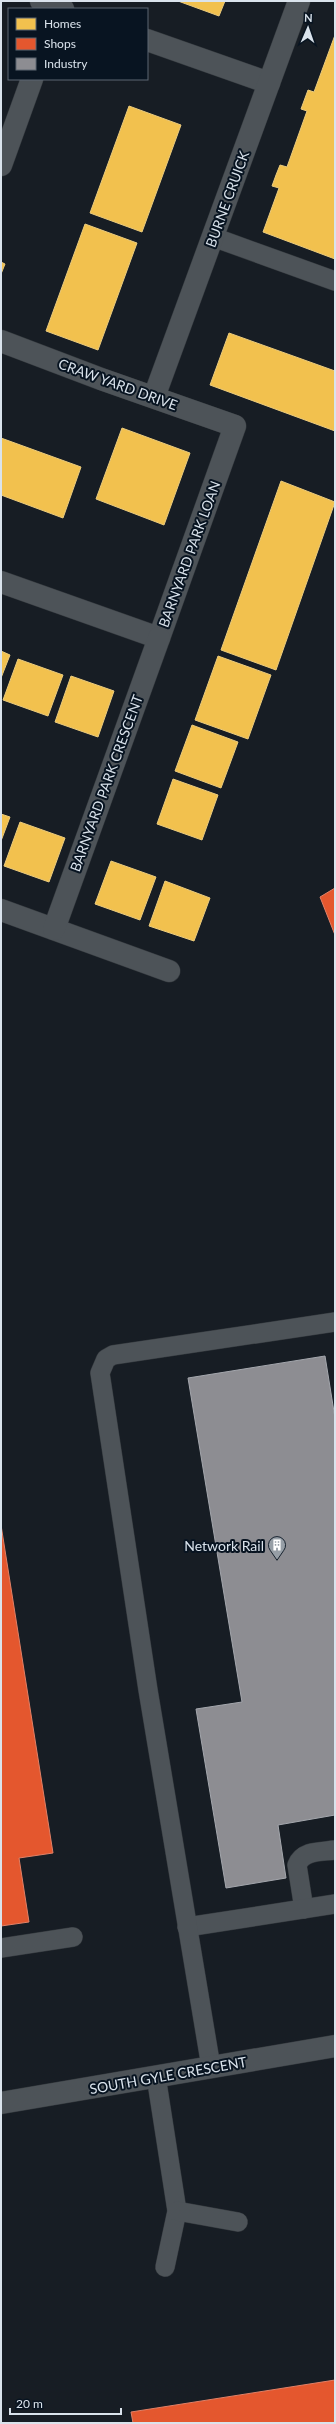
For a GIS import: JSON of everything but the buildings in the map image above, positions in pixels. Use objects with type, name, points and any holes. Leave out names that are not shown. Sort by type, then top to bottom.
[{"type":"street","name":"BURNE CRUICK","points":[[154,397],[299,1]]},
{"type":"street","points":[[148,40],[269,83]]},
{"type":"street","points":[[1,165],[32,80]]},
{"type":"street","name":"CRAW YARD DRIVE","points":[[1,341],[235,426]]},
{"type":"street","name":"BARNYARD PARK LOAN","points":[[1,582],[159,638],[235,426]]},
{"type":"street","name":"BARNYARD PARK CRESCENT","points":[[54,929],[159,638]]},
{"type":"street","points":[[1,910],[169,971]]},
{"type":"street","name":"SOUTH GYLE CRESCENT","points":[[1,2103],[335,2046]]},
{"type":"lane","points":[[213,237],[335,281]]},
{"type":"lane","points":[[211,2067],[148,1690],[100,1373],[106,1359],[113,1355],[335,1322]]},
{"type":"lane","points":[[304,1909],[297,1865],[300,1859],[304,1855],[335,1850]]},
{"type":"lane","points":[[188,1927],[335,1904]]},
{"type":"lane","points":[[1,1948],[73,1937]]},
{"type":"lane","points":[[156,2076],[177,2211],[165,2266]]},
{"type":"lane","points":[[177,2211],[238,2222]]},
{"type":"place","name":"Network Rail","points":[[277,1560]]}]
